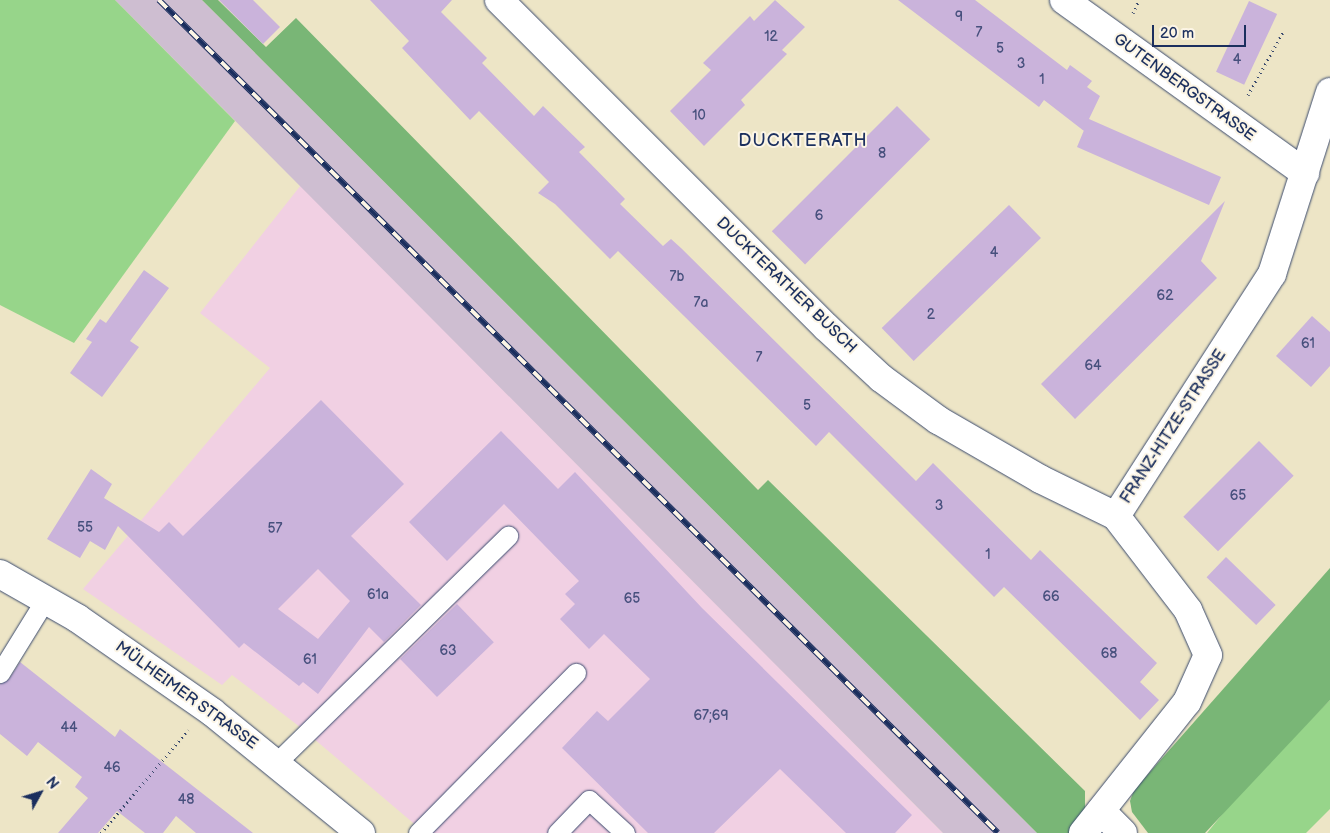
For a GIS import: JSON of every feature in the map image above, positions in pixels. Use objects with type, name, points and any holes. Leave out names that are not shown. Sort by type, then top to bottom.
[{"type":"street","name":"DUCKTERATHER BUSCH","points":[[499,0],[826,328],[881,378],[938,420],[1040,479],[1116,516]]},
{"type":"street","name":"GUTENBERGSTRASSE","points":[[1064,0],[1232,124],[1304,174]]},
{"type":"street","name":"FRANZ-HITZE-STRASSE","points":[[1083,833],[1187,702],[1208,655],[1188,610],[1116,516],[1272,274],[1330,92]]},
{"type":"street","name":"MÜLHEIMER STRASSE","points":[[0,574],[45,600],[206,708],[361,833]]},
{"type":"street","points":[[1101,811],[1123,833]]},
{"type":"lane","points":[[276,763],[508,536]]},
{"type":"lane","points":[[0,673],[45,600]]},
{"type":"lane","points":[[418,833],[576,673]]},
{"type":"lane","points":[[557,833],[589,800],[625,833]]},
{"type":"path","points":[[1232,124],[1283,32]]},
{"type":"path","points":[[101,833],[206,708]]},
{"type":"shaded area","points":[[115,0],[202,0],[1037,833],[943,833]]},
{"type":"shaded area","points":[[301,185],[943,833],[425,833],[300,727],[232,675],[222,685],[83,589],[270,368],[200,313]]},
{"type":"green space","points":[[0,0],[115,0],[235,121],[74,343],[0,305]]},
{"type":"green space","points":[[202,0],[218,0],[266,47],[296,18],[758,490],[768,480],[1085,791],[1085,812],[1073,833],[1037,833]]},
{"type":"green space","points":[[1330,568],[1330,700],[1205,833],[1148,833],[1132,812],[1130,801],[1134,790]]},
{"type":"green space","points":[[1330,700],[1330,809],[1306,833],[1207,833],[1242,790]]},
{"type":"building","points":[[219,0],[253,0],[280,27],[263,44]]},
{"type":"building","points":[[370,0],[452,0],[441,12],[487,58],[482,63],[534,116],[543,106],[585,147],[579,152],[625,199],[620,204],[663,246],[671,239],[681,248],[916,481],[933,463],[1031,560],[1040,550],[1157,663],[1140,682],[1159,700],[1140,720],[1004,587],[994,597],[829,432],[816,446],[618,251],[610,259],[555,204],[538,193],[549,182],[479,111],[470,120],[402,48],[409,41]]},
{"type":"building","points":[[775,0],[805,27],[782,50],[787,54],[741,100],[745,105],[704,146],[670,111],[711,70],[703,63],[750,16],[754,21]]},
{"type":"building","points":[[898,0],[975,0],[1067,70],[1070,65],[1092,81],[1087,87],[1100,96],[1089,119],[1221,177],[1209,205],[1077,147],[1084,131],[1044,100],[1039,107]]},
{"type":"building","points":[[1249,1],[1277,14],[1244,85],[1216,72]]},
{"type":"building","points":[[897,106],[930,139],[805,264],[772,231]]},
{"type":"building","points":[[1225,201],[1201,261],[1217,278],[1075,419],[1041,384]]},
{"type":"building","points":[[1009,205],[1041,238],[914,361],[882,328]]},
{"type":"building","points":[[144,270],[169,288],[130,341],[139,347],[102,397],[70,373],[92,342],[86,339],[100,319],[106,323]]},
{"type":"building","points":[[1312,316],[1330,332],[1330,366],[1311,387],[1276,356]]},
{"type":"building","points":[[321,400],[404,484],[351,536],[421,605],[384,642],[369,627],[318,694],[303,682],[299,686],[244,643],[239,648],[118,526],[105,550],[90,541],[80,558],[47,539],[91,469],[112,484],[104,498],[159,532],[169,522],[183,536]],"holes":[[[318,569],[350,601],[318,639],[278,609]]]},
{"type":"building","points":[[501,431],[558,489],[575,472],[702,608],[912,815],[895,833],[846,833],[780,769],[714,833],[648,833],[562,748],[597,711],[608,721],[650,679],[604,634],[589,649],[560,619],[575,604],[565,594],[579,581],[504,504],[447,561],[409,522]]},
{"type":"building","points":[[1259,441],[1294,476],[1218,551],[1183,517]]},
{"type":"building","points":[[1226,557],[1276,605],[1256,625],[1207,577]]},
{"type":"building","points":[[457,604],[494,642],[437,697],[400,659]]},
{"type":"building","points":[[20,662],[115,737],[120,729],[253,833],[196,833],[176,816],[163,833],[145,833],[117,811],[98,833],[58,833],[88,798],[75,787],[82,777],[38,742],[27,756],[0,734],[0,684],[9,679]]},
{"type":"railway","points":[[159,0],[998,833]]},
{"type":"district","name":"DUCKTERATH","points":[[803,141]]}]
